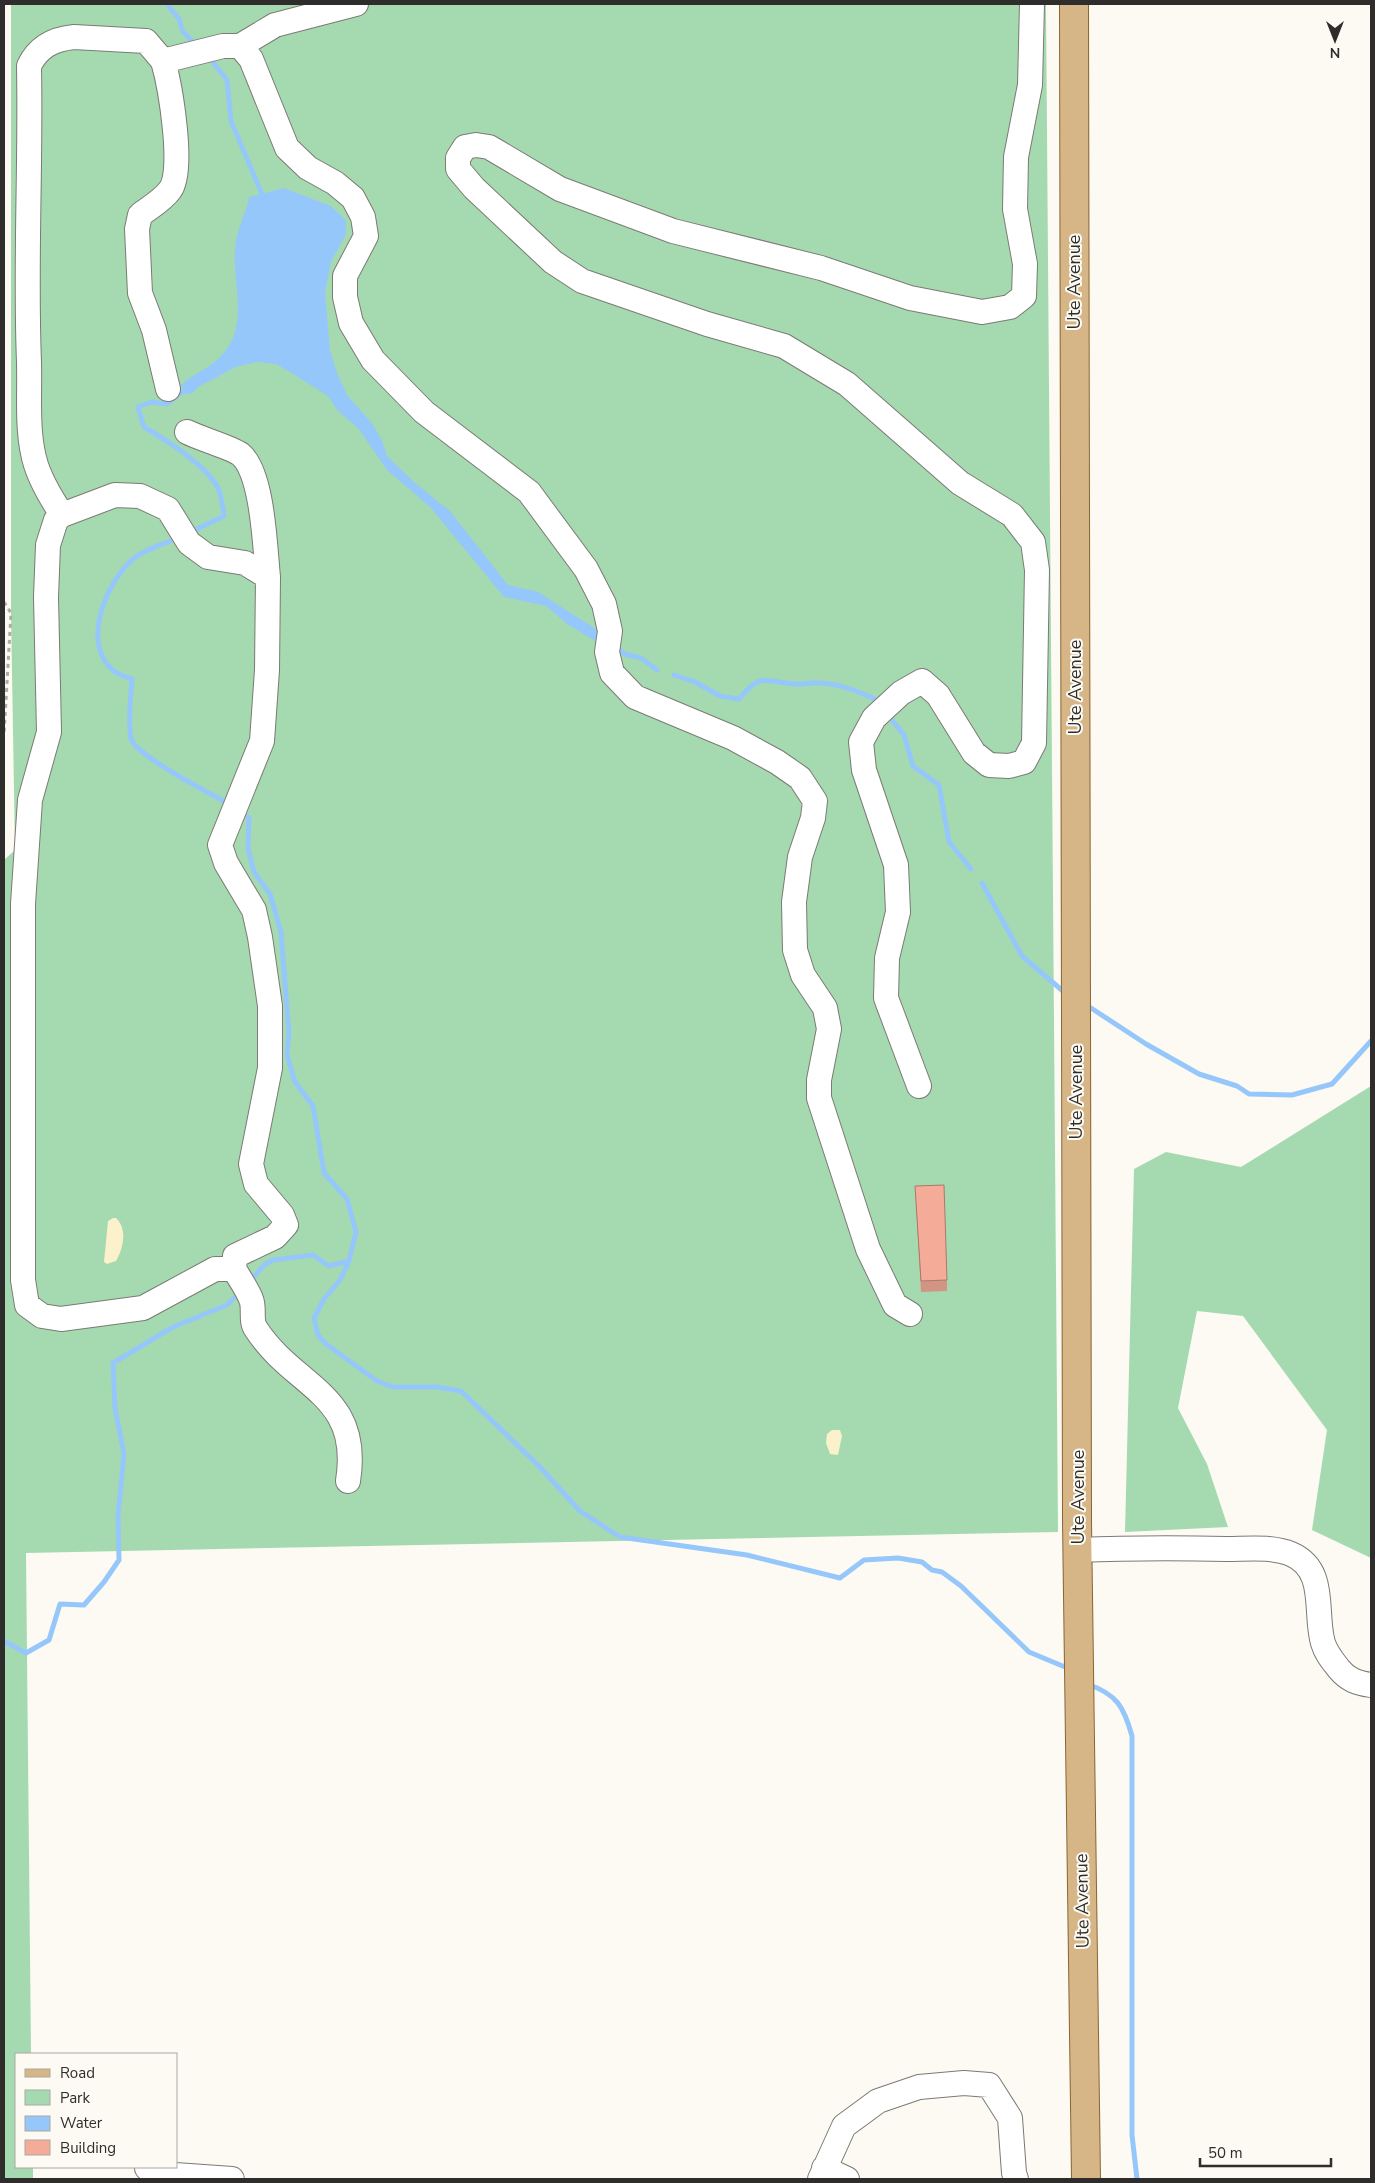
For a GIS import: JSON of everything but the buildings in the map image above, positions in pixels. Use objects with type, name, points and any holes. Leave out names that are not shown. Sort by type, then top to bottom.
[{"type":"main road","name":"Ute Avenue","points":[[1074,4],[1078,1550],[1086,2179]]},
{"type":"lane","points":[[62,515],[46,490],[36,464],[30,429],[27,259],[30,136],[29,66],[33,58],[45,45],[63,38],[74,37],[146,41],[170,59],[232,46],[275,25],[356,4]]},
{"type":"lane","points":[[919,1086],[886,998],[887,958],[898,912],[896,865],[864,770],[861,742],[874,718],[901,693],[922,681],[938,695],[974,753],[988,765],[1008,766],[1024,762],[1034,743],[1037,570],[1033,542],[1012,515],[960,483],[847,384],[784,346],[707,324],[591,284],[560,267],[474,188],[458,169],[458,158],[465,147],[476,145],[489,147],[560,189],[673,231],[821,268],[910,298],[982,312],[1010,307],[1024,296],[1025,264],[1015,209],[1016,157],[1030,85],[1032,4]]},
{"type":"lane","points":[[232,46],[251,59],[287,148],[308,168],[335,183],[353,198],[364,217],[366,236],[345,276],[345,297],[351,322],[373,360],[424,412],[529,492],[586,569],[604,604],[610,631],[607,652],[612,672],[635,697],[733,738],[777,762],[800,778],[814,801],[813,818],[800,857],[794,902],[795,950],[803,974],[825,1008],[829,1029],[819,1080],[819,1098],[868,1249],[895,1305],[910,1314]]},
{"type":"lane","points":[[168,389],[154,330],[140,293],[137,229],[140,215],[170,190],[175,175],[176,143],[170,59]]},
{"type":"lane","points":[[187,432],[240,454],[250,467],[258,492],[268,577],[267,670],[262,741],[220,845],[226,863],[254,910],[270,1006],[270,1068],[251,1164],[256,1184],[282,1215],[286,1225],[275,1236],[235,1256],[234,1269],[252,1301],[254,1327],[274,1353],[326,1397],[346,1425],[351,1461],[348,1481]]},
{"type":"lane","points":[[234,1269],[215,1269],[143,1308],[62,1319],[42,1316],[27,1305],[23,1280],[23,904],[30,800],[49,732],[46,597],[48,545],[56,520],[62,515],[115,495],[140,496],[168,509],[189,543],[208,557],[245,563],[268,577]]},
{"type":"lane","points":[[1078,1550],[1138,1548],[1268,1549],[1291,1554],[1302,1562],[1312,1574],[1320,1596],[1322,1641],[1329,1657],[1345,1676],[1359,1684],[1371,1685]]},
{"type":"lane","points":[[847,2179],[822,2173],[844,2126],[878,2101],[919,2087],[964,2083],[989,2085],[1010,2118],[1016,2179]]},
{"type":"lane","points":[[147,2168],[175,2174],[232,2179]]},
{"type":"path","points":[[4,602],[11,613],[4,735]]},
{"type":"green space","points":[[11,4],[1046,4],[1058,1532],[26,1553],[31,2053],[15,2053],[15,2168],[33,2168],[33,2179],[4,2179],[4,860],[15,850],[11,613]]},
{"type":"green space","points":[[1371,1086],[1371,1558],[1312,1530],[1327,1430],[1243,1316],[1197,1311],[1178,1408],[1207,1464],[1228,1527],[1125,1532],[1134,1169],[1166,1152],[1241,1167]]},
{"type":"sand","points":[[116,1218],[120,1223],[123,1239],[121,1251],[116,1261],[107,1264],[104,1262],[108,1221]]},
{"type":"sand","points":[[832,1430],[840,1430],[842,1436],[838,1455],[830,1454],[826,1443],[827,1434]]},
{"type":"water","points":[[284,188],[331,206],[346,220],[346,234],[331,262],[325,292],[330,350],[337,373],[347,395],[371,422],[382,440],[387,456],[414,482],[450,511],[508,585],[538,592],[599,631],[595,641],[567,624],[546,606],[504,597],[430,507],[387,470],[358,428],[338,411],[328,396],[293,374],[276,364],[257,362],[236,367],[200,386],[191,394],[185,394],[181,385],[215,362],[233,339],[238,314],[235,248],[249,197]]},
{"type":"waterway","points":[[167,4],[179,19],[183,32],[197,45]]},
{"type":"waterway","points":[[208,56],[227,80],[231,121],[264,199]]},
{"type":"waterway","points":[[188,387],[167,404],[151,402],[138,407],[144,427],[176,447],[198,465],[208,474],[220,493],[224,516],[197,529]]},
{"type":"waterway","points":[[177,538],[148,550],[133,559],[123,569],[106,598],[101,614],[98,630],[99,646],[104,660],[114,671],[132,679],[130,701],[132,741],[161,766],[229,804]]},
{"type":"waterway","points":[[618,649],[625,654],[641,658],[657,670]]},
{"type":"waterway","points":[[674,675],[695,682],[720,696],[739,699],[759,681],[769,680],[794,684],[818,683],[836,685],[857,691],[877,700]]},
{"type":"waterway","points":[[892,720],[904,735],[913,766],[939,785],[949,842],[971,869]]},
{"type":"waterway","points":[[240,811],[249,818],[248,849],[254,872],[270,894],[281,932],[289,1033],[287,1055],[295,1082],[313,1106],[324,1173],[347,1199],[356,1232],[349,1261],[340,1280],[324,1299],[314,1318],[318,1335],[326,1344],[377,1381],[393,1387],[437,1387],[461,1391],[538,1465],[580,1511],[620,1537],[747,1555],[840,1578],[864,1560],[898,1558],[922,1562],[932,1570],[942,1572],[961,1586],[1029,1652],[1065,1667]]},
{"type":"waterway","points":[[982,883],[1022,956],[1064,992]]},
{"type":"waterway","points":[[1091,1008],[1146,1044],[1199,1074],[1237,1086],[1249,1094],[1292,1095],[1332,1084],[1371,1041]]},
{"type":"waterway","points":[[254,1277],[264,1265],[273,1260],[313,1255],[329,1266],[349,1261]]},
{"type":"waterway","points":[[4,1641],[26,1653],[49,1640],[60,1604],[84,1605],[104,1582],[119,1560],[118,1516],[124,1454],[115,1408],[113,1363],[173,1327],[227,1305],[234,1298]]},
{"type":"waterway","points":[[1087,1684],[1106,1692],[1118,1703],[1126,1717],[1132,1736],[1132,2135],[1137,2179]]}]
